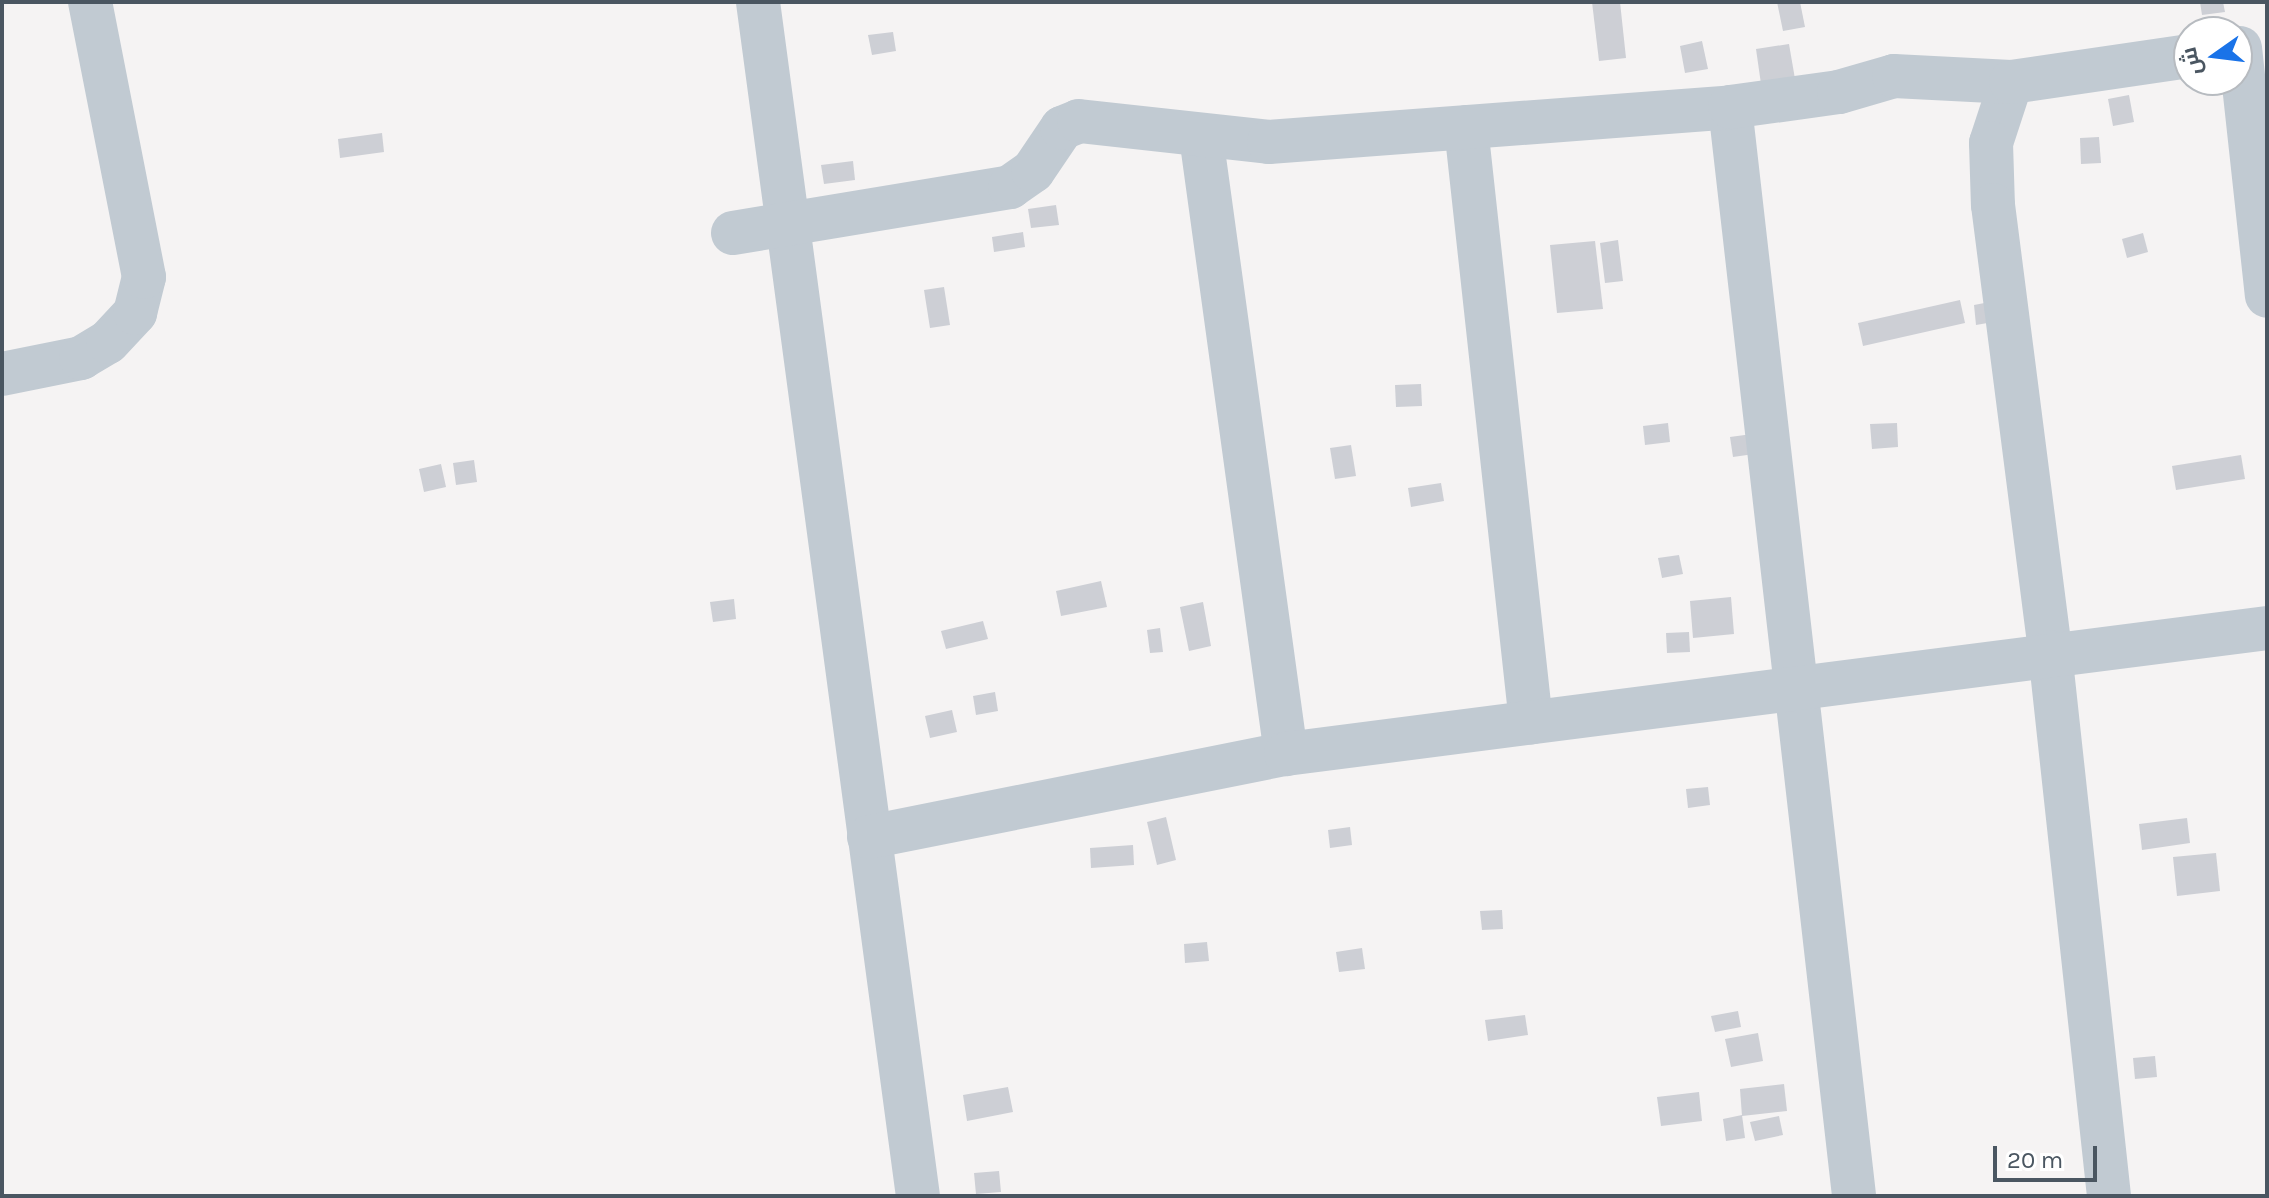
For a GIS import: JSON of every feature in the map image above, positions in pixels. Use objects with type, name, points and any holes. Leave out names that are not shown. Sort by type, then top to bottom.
[{"type":"street","points":[[2,374],[81,358],[108,342],[135,313],[144,277],[90,2]]},
{"type":"street","points":[[758,2],[918,1196]]},
{"type":"street","points":[[733,233],[1010,187],[1033,171],[1062,128],[1079,121],[1269,142],[1730,107],[1839,92],[1894,76],[2011,82],[2173,58]]},
{"type":"street","points":[[2011,82],[1991,143],[1993,205],[2050,652],[2109,1196]]},
{"type":"street","points":[[2252,96],[2267,296]]},
{"type":"street","points":[[1730,107],[1854,1196]]},
{"type":"street","points":[[1466,127],[1531,722]]},
{"type":"street","points":[[1201,136],[1286,754]]},
{"type":"street","points":[[869,837],[1286,754],[2050,652],[2267,628]]},
{"type":"building","points":[[1592,2],[1620,2],[1626,58],[1599,61]]},
{"type":"building","points":[[1777,2],[1800,2],[1805,27],[1783,31]]},
{"type":"building","points":[[2200,2],[2223,2],[2225,12],[2202,15]]},
{"type":"building","points":[[893,32],[896,51],[872,55],[868,35]]},
{"type":"building","points":[[1702,41],[1708,69],[1685,73],[1680,46]]},
{"type":"building","points":[[1789,44],[1795,79],[1761,84],[1756,49]]},
{"type":"building","points":[[2129,95],[2134,122],[2113,126],[2108,99]]},
{"type":"building","points":[[382,133],[384,152],[340,158],[338,139]]},
{"type":"building","points":[[2099,137],[2101,163],[2081,164],[2080,138]]},
{"type":"building","points":[[853,161],[855,180],[824,184],[821,165]]},
{"type":"building","points":[[1056,205],[1059,225],[1031,228],[1028,209]]},
{"type":"building","points":[[1023,232],[1025,247],[994,252],[992,237]]},
{"type":"building","points":[[2143,233],[2148,252],[2127,258],[2122,239]]},
{"type":"building","points":[[1618,240],[1623,281],[1605,283],[1600,243]]},
{"type":"building","points":[[1595,241],[1603,309],[1557,313],[1550,245]]},
{"type":"building","points":[[944,287],[950,325],[930,328],[924,290]]},
{"type":"building","points":[[1960,300],[1965,323],[1863,346],[1858,323]]},
{"type":"building","points":[[1995,301],[1999,321],[1976,325],[1974,305]]},
{"type":"building","points":[[1421,384],[1422,406],[1396,407],[1395,385]]},
{"type":"building","points":[[1668,423],[1670,442],[1645,445],[1643,426]]},
{"type":"building","points":[[1897,423],[1898,447],[1872,449],[1870,424]]},
{"type":"building","points":[[1752,434],[1754,454],[1733,457],[1730,437]]},
{"type":"building","points":[[1351,445],[1356,476],[1335,479],[1330,448]]},
{"type":"building","points":[[2241,455],[2245,479],[2176,490],[2172,466]]},
{"type":"building","points":[[474,460],[477,482],[456,485],[453,463]]},
{"type":"building","points":[[441,464],[446,487],[424,492],[419,469]]},
{"type":"building","points":[[1441,483],[1444,501],[1411,507],[1408,488]]},
{"type":"building","points":[[1679,555],[1683,574],[1662,578],[1658,558]]},
{"type":"building","points":[[1101,581],[1107,607],[1061,616],[1056,591]]},
{"type":"building","points":[[1731,597],[1734,634],[1693,638],[1690,601]]},
{"type":"building","points":[[734,599],[736,619],[713,622],[710,602]]},
{"type":"building","points":[[1203,602],[1211,646],[1189,651],[1180,607]]},
{"type":"building","points":[[983,621],[988,639],[946,649],[941,631]]},
{"type":"building","points":[[1160,628],[1163,652],[1150,653],[1147,630]]},
{"type":"building","points":[[1689,632],[1690,652],[1667,653],[1666,633]]},
{"type":"building","points":[[995,692],[998,711],[976,715],[973,696]]},
{"type":"building","points":[[952,710],[957,732],[930,738],[925,716]]},
{"type":"building","points":[[1708,787],[1710,805],[1688,808],[1686,789]]},
{"type":"building","points":[[1166,817],[1176,860],[1157,865],[1147,822]]},
{"type":"building","points":[[2187,818],[2190,843],[2142,850],[2139,824]]},
{"type":"building","points":[[1350,827],[1352,845],[1330,848],[1328,830]]},
{"type":"building","points":[[1133,845],[1134,865],[1091,868],[1090,848]]},
{"type":"building","points":[[2216,853],[2220,891],[2177,896],[2173,857]]},
{"type":"building","points":[[1502,910],[1503,929],[1482,930],[1480,911]]},
{"type":"building","points":[[1207,942],[1209,961],[1185,963],[1184,944]]},
{"type":"building","points":[[1362,948],[1365,969],[1339,972],[1336,952]]},
{"type":"building","points":[[1738,1011],[1741,1027],[1715,1032],[1711,1016]]},
{"type":"building","points":[[1525,1015],[1528,1035],[1488,1041],[1485,1020]]},
{"type":"building","points":[[1758,1033],[1763,1061],[1731,1067],[1725,1039]]},
{"type":"building","points":[[2155,1056],[2157,1077],[2135,1079],[2133,1058]]},
{"type":"building","points":[[1784,1084],[1787,1111],[1742,1116],[1740,1089]]},
{"type":"building","points":[[1008,1087],[1013,1112],[967,1121],[963,1095]]},
{"type":"building","points":[[1699,1092],[1702,1121],[1661,1126],[1657,1097]]},
{"type":"building","points":[[1742,1115],[1745,1138],[1726,1141],[1723,1119]]},
{"type":"building","points":[[1779,1116],[1783,1135],[1755,1141],[1750,1122]]},
{"type":"building","points":[[999,1171],[1001,1192],[976,1194],[974,1173]]}]
